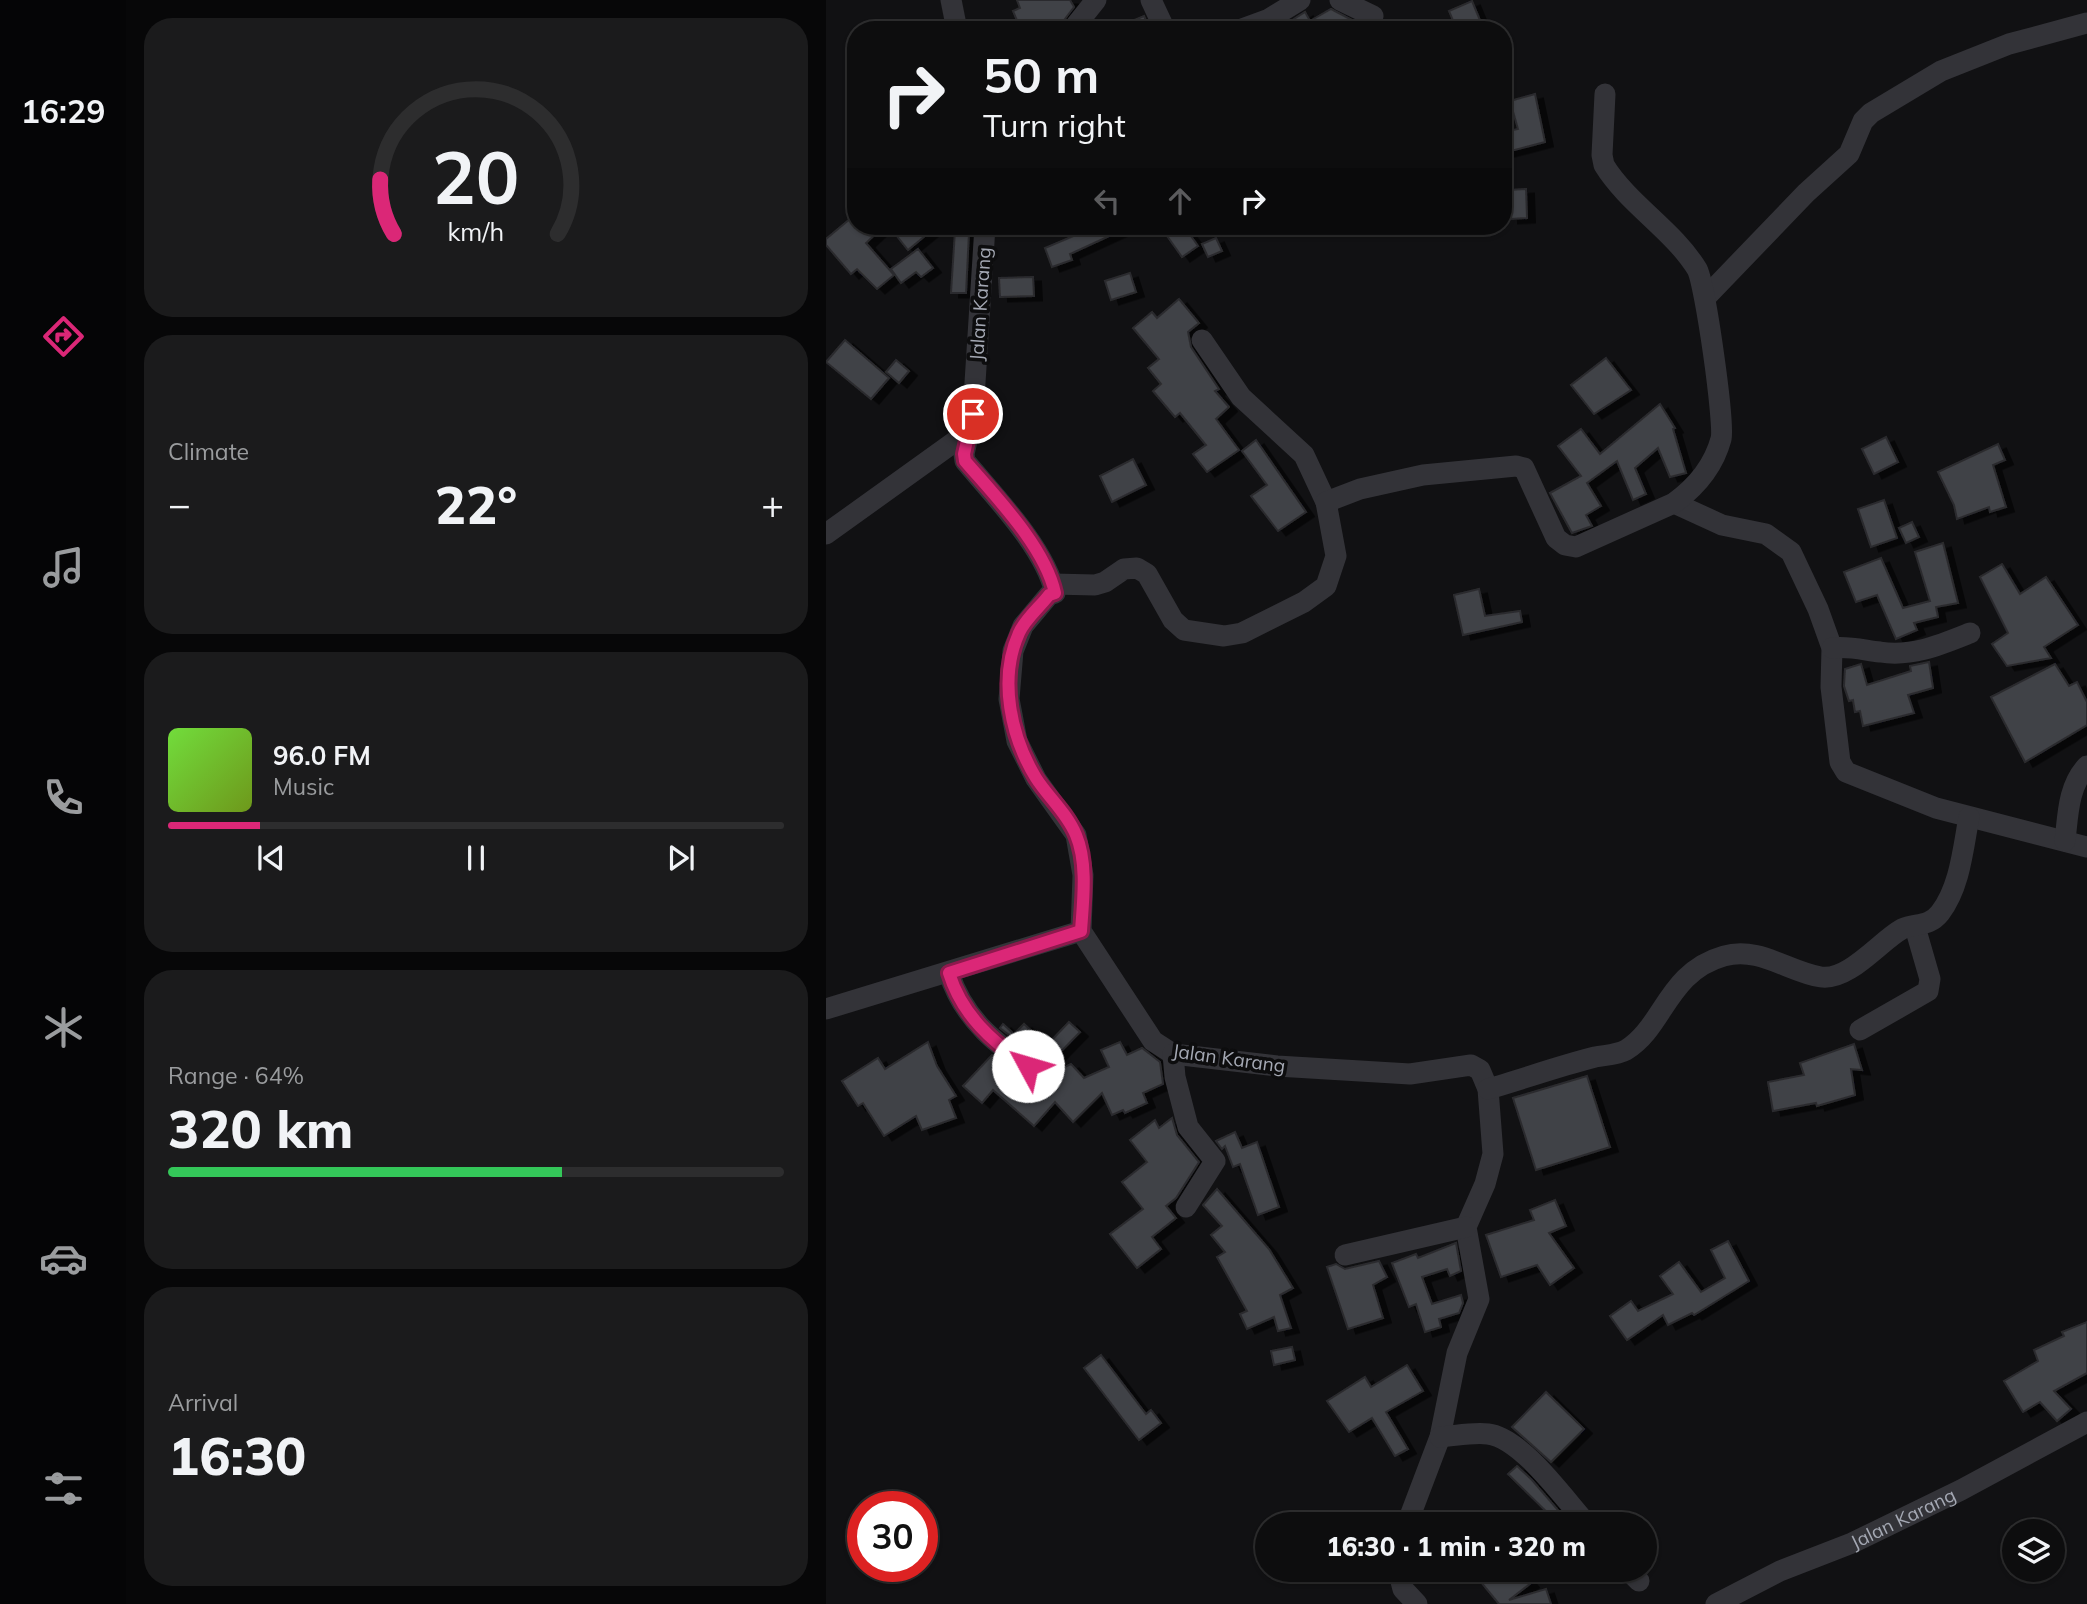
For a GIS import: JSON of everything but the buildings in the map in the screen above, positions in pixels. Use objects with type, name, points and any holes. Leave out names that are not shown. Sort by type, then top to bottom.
[{"type":"street","points":[[951,0],[955,21]]},
{"type":"street","points":[[1079,21],[1096,0]]},
{"type":"street","points":[[1150,0],[1160,21]]},
{"type":"street","points":[[1264,21],[1300,0]]},
{"type":"street","points":[[1340,0],[1373,16]]},
{"type":"street","points":[[1706,297],[1806,193],[1849,154],[1863,121],[1871,113],[1941,71],[2009,44],[2087,23]]},
{"type":"street","points":[[1326,502],[1395,480],[1457,470],[1516,466],[1524,468],[1530,474],[1556,538],[1565,545],[1576,547],[1674,503],[1688,492],[1704,473],[1722,436],[1706,297],[1698,270],[1604,165],[1602,155],[1605,94]]},
{"type":"street","name":"Jalan Karang","points":[[984,235],[973,414],[965,461],[1004,507],[1046,569],[1053,584]]},
{"type":"street","points":[[826,1009],[1081,931],[1083,874],[1076,835],[1037,779],[1017,741],[1009,698],[1013,651],[1018,635],[1049,595],[1055,593],[1053,584],[1095,585],[1105,582],[1124,569],[1137,568],[1147,574],[1173,620],[1184,630],[1224,636],[1242,633],[1304,603],[1326,586],[1336,556],[1326,502],[1304,455],[1241,397],[1202,340]]},
{"type":"street","points":[[826,534],[968,432]]},
{"type":"street","points":[[1674,503],[1722,525],[1766,534],[1791,552],[1818,609],[1832,648],[1831,687],[1840,762],[1846,772],[1890,791],[1969,817],[2087,847]]},
{"type":"street","points":[[1832,648],[1861,648],[1881,653],[1926,651],[1970,634]]},
{"type":"street","points":[[2065,841],[2074,784],[2087,766]]},
{"type":"street","points":[[1412,1512],[1440,1437],[1457,1353],[1479,1299],[1466,1227],[1485,1184],[1493,1154],[1488,1089],[1628,1049],[1678,983],[1724,956],[1741,954],[1779,960],[1823,977],[1834,976],[1865,958],[1896,933],[1922,926],[1939,915],[1950,896],[1958,873],[1969,817]]},
{"type":"street","points":[[1860,1030],[1928,991],[1930,979],[1915,927]]},
{"type":"street","name":"Jalan Karang","points":[[1081,931],[1153,1041],[1173,1054],[1277,1066],[1410,1074],[1472,1065],[1480,1070],[1488,1089]]},
{"type":"street","points":[[949,973],[957,999],[972,1019],[1039,1074]]},
{"type":"street","points":[[1173,1054],[1175,1077],[1188,1127],[1215,1161],[1186,1207]]},
{"type":"street","points":[[1345,1255],[1466,1227]]},
{"type":"street","name":"Jalan Karang","points":[[1716,1604],[1780,1571],[1852,1544],[2087,1422]]},
{"type":"street","points":[[1440,1437],[1489,1434],[1505,1439],[1532,1462],[1576,1512]]},
{"type":"street","points":[[1401,1582],[1403,1590],[1417,1604]]},
{"type":"route","points":[[973,414],[964,454],[965,461],[1004,507],[1046,569],[1053,584],[1055,593],[1049,595],[1018,635],[1013,651],[1009,698],[1017,741],[1037,779],[1076,835],[1083,874],[1081,931],[949,973],[957,999],[972,1019],[1028,1066]]}]
